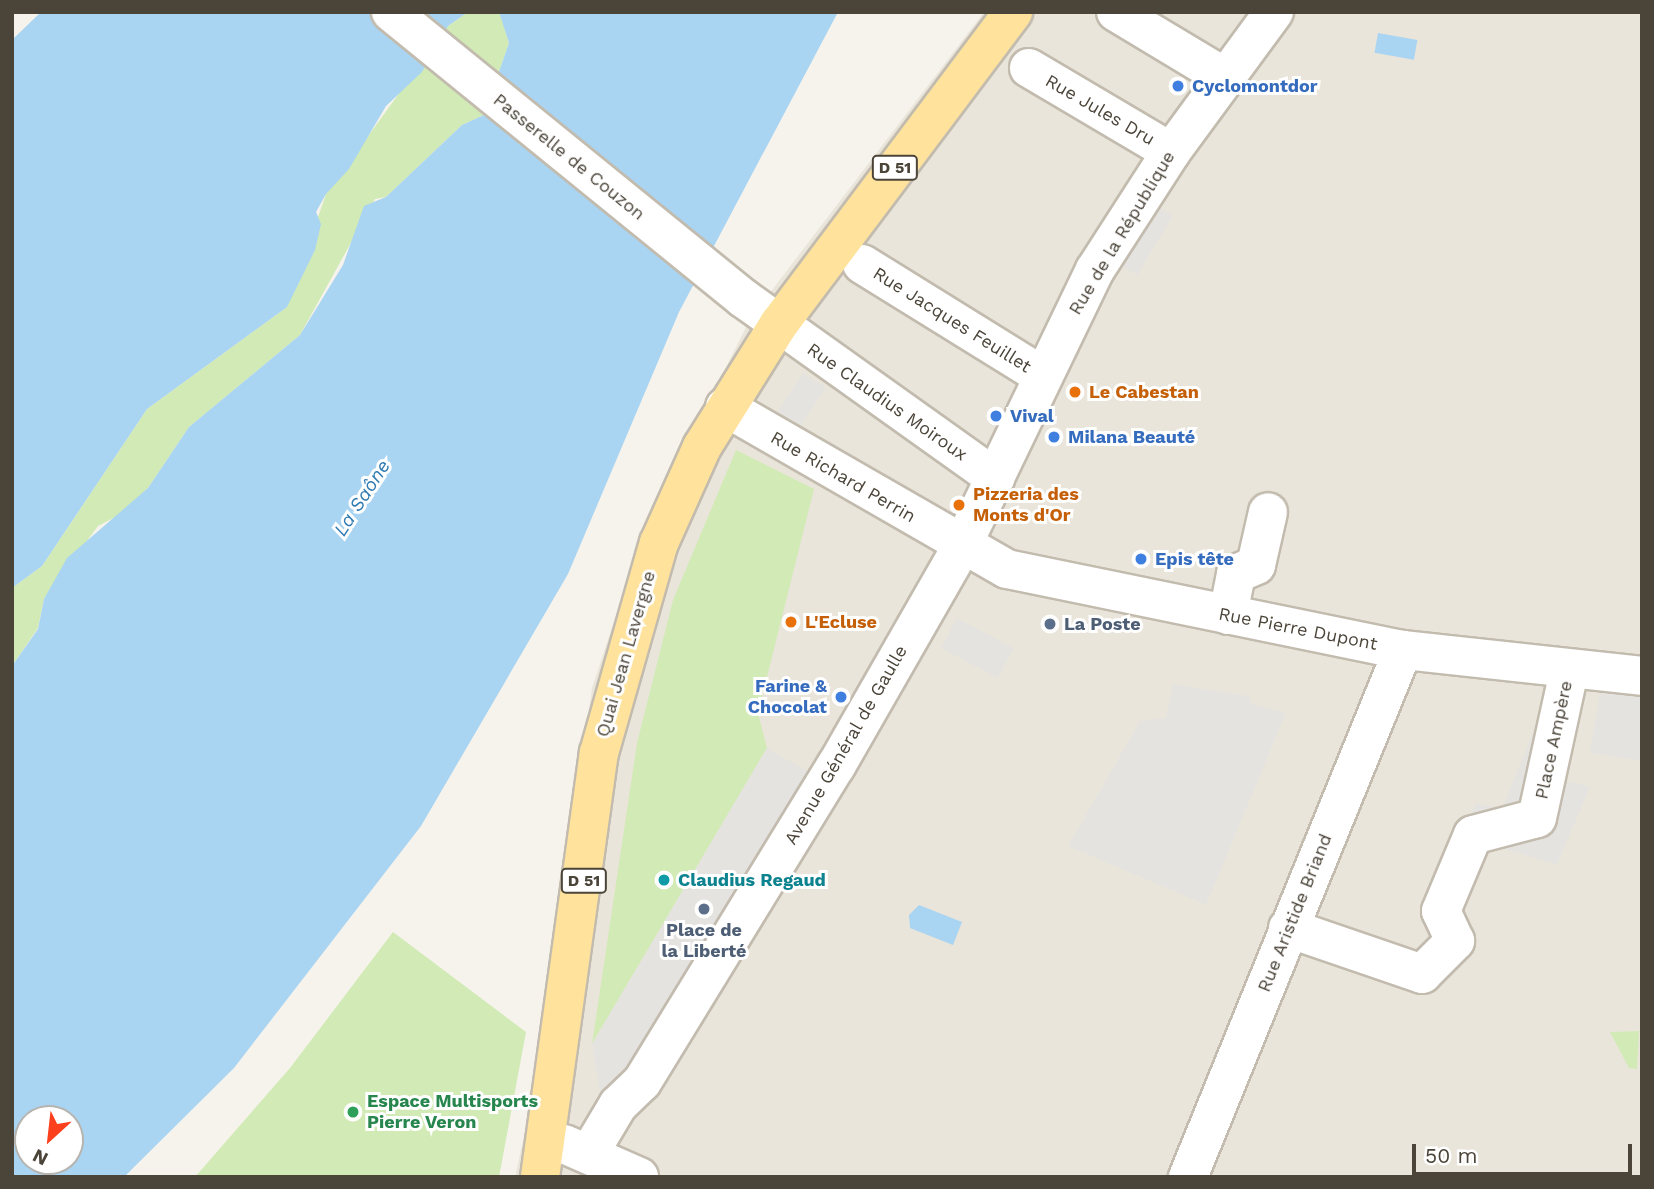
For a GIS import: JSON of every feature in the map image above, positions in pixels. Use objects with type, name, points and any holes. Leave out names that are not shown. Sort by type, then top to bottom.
[{"type":"main road","name":"D 51","points":[[779,324],[1013,12]]},
{"type":"main road","name":"Quai Jean Lavergne","points":[[549,1139],[607,713],[659,543],[725,407],[779,324]]},
{"type":"main road","name":"D 51","points":[[540,1177],[549,1139]]},
{"type":"street","name":"Passerelle de Couzon","points":[[391,12],[747,301],[779,324]]},
{"type":"street","points":[[1116,12],[1224,76]]},
{"type":"street","name":"Rue de la République","points":[[962,546],[1041,375],[1096,270],[1171,152],[1224,76],[1274,12]]},
{"type":"street","name":"Rue Jules Dru","points":[[1029,68],[1171,152]]},
{"type":"street","name":"Rue Jacques Feuillet","points":[[862,264],[1041,375]]},
{"type":"street","name":"Rue Claudius Moiroux","points":[[779,324],[995,478]]},
{"type":"street","name":"Rue Richard Perrin","points":[[725,407],[962,546]]},
{"type":"street","points":[[1228,615],[1236,574],[1256,565],[1268,512]]},
{"type":"street","name":"Rue Pierre Dupont","points":[[962,546],[1007,569],[1403,650],[1569,671],[1642,676]]},
{"type":"street","name":"Avenue Général de Gaulle","points":[[590,1152],[656,1059],[962,546]]},
{"type":"street","name":"Rue Aristide Briand","points":[[1188,1177],[1403,650]]},
{"type":"street","name":"Place Ampère","points":[[1288,928],[1422,974],[1455,942],[1441,911],[1473,835],[1536,818],[1569,671]]},
{"type":"street","points":[[549,1139],[590,1152],[639,1177]]},
{"type":"shaded area","points":[[984,12],[1642,12],[1642,1177],[515,1177],[543,1050],[592,688],[643,534],[750,319]]},
{"type":"shaded area","points":[[1153,204],[1173,216],[1137,275],[1117,263]]},
{"type":"shaded area","points":[[803,373],[826,388],[798,430],[775,416]]},
{"type":"shaded area","points":[[957,618],[1014,648],[998,678],[941,648]]},
{"type":"shaded area","points":[[1173,684],[1249,696],[1252,704],[1286,713],[1206,905],[1068,846],[1140,721],[1166,718]]},
{"type":"shaded area","points":[[1552,685],[1563,780],[1590,787],[1557,865],[1461,835],[1476,803],[1502,809]]},
{"type":"shaded area","points":[[1600,692],[1642,696],[1642,761],[1590,753]]},
{"type":"shaded area","name":"Place de la Liberté","points":[[767,748],[814,775],[603,1110],[592,1044]]},
{"type":"green space","points":[[468,12],[500,13],[509,43],[484,115],[462,125],[386,197],[375,199],[300,335],[189,427],[148,488],[123,513],[98,526],[44,599],[38,628],[12,666],[12,588],[42,566],[147,409],[287,307],[326,194],[448,26]]},
{"type":"green space","points":[[736,450],[814,489],[758,713],[767,748],[592,1044],[637,743],[673,600]]},
{"type":"green space","points":[[393,932],[526,1032],[499,1177],[195,1177],[290,1068]]},
{"type":"green space","points":[[1639,1031],[1637,1069],[1629,1068],[1610,1032]]},
{"type":"water","points":[[41,12],[468,12],[448,26],[422,72],[386,106],[349,169],[326,194],[316,212],[321,224],[315,250],[287,307],[147,409],[42,566],[12,588],[12,40]]},
{"type":"water","name":"La Saône","points":[[499,12],[838,12],[679,312],[568,574],[421,826],[234,1068],[124,1177],[12,1177],[12,666],[38,629],[44,599],[67,558],[148,488],[189,427],[300,335],[343,265],[364,206],[386,197],[462,125],[484,115],[509,43]]},
{"type":"water","points":[[1378,33],[1417,40],[1414,60],[1375,53]]},
{"type":"water","points":[[919,905],[962,922],[953,945],[910,928],[909,915]]},
{"type":"place","name":"Cyclomontdor","points":[[1178,86]]},
{"type":"place","name":"Le Cabestan","points":[[1075,392]]},
{"type":"place","name":"Vival","points":[[996,416]]},
{"type":"place","name":"Milana Beauté","points":[[1054,437]]},
{"type":"place","name":"Pizzeria des Monts d'Or","points":[[959,505]]},
{"type":"place","name":"Epis tête","points":[[1141,559]]},
{"type":"place","name":"L'Ecluse","points":[[791,622]]},
{"type":"place","name":"La Poste","points":[[1050,624]]},
{"type":"place","name":"Farine & Chocolat","points":[[841,697]]},
{"type":"place","name":"Claudius Regaud","points":[[664,880]]},
{"type":"place","name":"Place de la Liberté","points":[[704,909]]},
{"type":"place","name":"Espace Multisports Pierre Veron","points":[[353,1112]]}]
